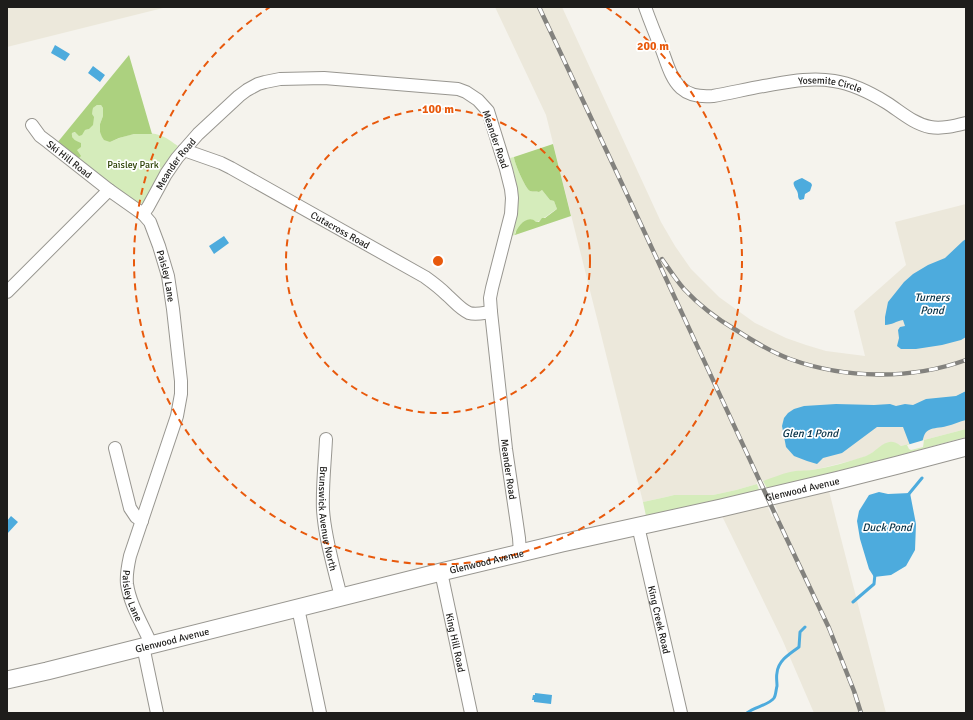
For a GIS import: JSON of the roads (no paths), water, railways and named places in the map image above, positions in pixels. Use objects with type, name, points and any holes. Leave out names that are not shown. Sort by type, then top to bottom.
[{"type":"street","name":"Yosemite Circle","points":[[645,7],[673,78],[681,88],[694,95],[706,97],[802,80],[834,81],[857,87],[871,93],[913,121],[925,126],[947,128],[966,123]]},
{"type":"street","name":"Meander Road","points":[[143,214],[172,164],[198,134],[239,96],[253,86],[265,82],[280,79],[324,78],[458,89],[466,92],[484,105],[488,111],[506,169],[511,193],[511,214],[490,298],[506,449],[520,553]]},
{"type":"street","name":"Ski Hill Road","points":[[32,126],[40,136],[109,190]]},
{"type":"street","name":"Cutacross Road","points":[[184,150],[232,168],[425,277],[465,311],[480,314],[491,312]]},
{"type":"street","name":"Paisley Lane","points":[[109,190],[143,214],[150,222],[153,229],[168,276],[181,371],[180,406],[130,556],[127,573],[127,584],[147,645],[157,713]]},
{"type":"street","points":[[7,292],[109,190]]},
{"type":"street","name":"Brunswick Avenue North","points":[[326,439],[323,510],[327,541],[341,597]]},
{"type":"street","name":"Glenwood Avenue","points":[[7,680],[520,553],[833,482],[966,447]]},
{"type":"street","points":[[115,448],[130,508],[136,517],[142,521]]},
{"type":"street","name":"King Creek Road","points":[[638,526],[681,713]]},
{"type":"street","name":"King Hill Road","points":[[441,572],[472,713]]},
{"type":"street","points":[[298,608],[320,713]]},
{"type":"water","points":[[55,45],[70,54],[65,61],[51,53]]},
{"type":"water","points":[[93,66],[105,75],[100,82],[88,73]]},
{"type":"water","points":[[802,178],[812,185],[810,191],[805,194],[804,199],[800,200],[794,182]]},
{"type":"water","points":[[224,236],[229,243],[214,254],[209,246]]},
{"type":"water","name":"Turners Pond","points":[[966,239],[966,337],[961,340],[942,345],[916,349],[901,349],[897,346],[899,338],[898,330],[900,327],[905,326],[903,320],[885,325],[888,302],[904,282],[913,274],[928,265],[945,258]]},
{"type":"water","name":"Glen 1 Pond","points":[[966,391],[966,420],[927,431],[923,439],[922,446],[911,448],[903,427],[877,427],[842,453],[823,458],[817,464],[794,456],[786,447],[782,426],[784,418],[794,409],[804,406],[836,404],[890,404],[896,406],[905,404],[913,405],[926,399],[956,396]]},
{"type":"water","name":"Duck Pond","points":[[879,492],[888,494],[910,493],[916,524],[915,550],[906,566],[891,575],[874,577],[869,569],[860,539],[857,521],[859,511],[869,495]]},
{"type":"water","points":[[11,516],[18,522],[7,534],[7,521]]},
{"type":"water","points":[[535,693],[552,695],[551,704],[534,702],[534,700],[532,700]]},
{"type":"waterway","points":[[908,495],[922,478]]},
{"type":"waterway","points":[[853,602],[874,584],[875,574]]},
{"type":"waterway","points":[[747,713],[774,698],[779,665],[791,652],[799,647],[800,632],[805,627]]},
{"type":"railway","points":[[539,7],[829,628],[854,691],[861,713]]},
{"type":"railway","points":[[662,259],[684,289],[708,311],[776,353],[811,366],[855,373],[901,374],[945,367],[966,360]]},
{"type":"park label","name":"Paisley Park","points":[[133,164]]}]
